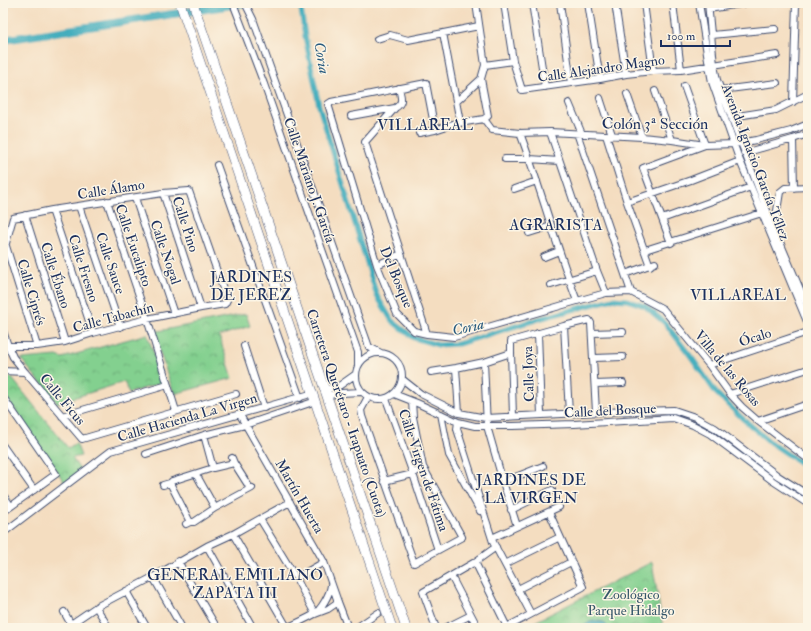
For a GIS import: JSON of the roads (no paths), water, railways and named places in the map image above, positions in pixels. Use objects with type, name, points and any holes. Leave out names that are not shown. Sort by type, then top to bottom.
[{"type":"highway","name":"Carretera Querétaro - Irapuato (Cuota)","points":[[193,5],[406,628]]},
{"type":"highway","name":"Carretera Querétaro - Irapuato (Cuota)","points":[[181,6],[392,628]]},
{"type":"street","name":"Calle Mariano J. García","points":[[233,3],[264,84],[358,352],[358,366]]},
{"type":"street","name":"Calle Mariano J. García","points":[[245,3],[253,19],[369,347],[381,353]]},
{"type":"street","points":[[476,3],[485,65],[481,79],[486,118],[492,130],[520,133],[550,132],[642,137],[705,145],[741,144],[790,131],[808,124]]},
{"type":"street","name":"Calle Alejandro Magno","points":[[504,3],[513,61],[522,90],[626,74],[711,66],[777,55]]},
{"type":"street","points":[[532,3],[545,87]]},
{"type":"street","points":[[560,3],[571,83]]},
{"type":"street","points":[[588,3],[600,79]]},
{"type":"street","points":[[615,3],[626,74]]},
{"type":"street","points":[[644,3],[653,71]]},
{"type":"street","points":[[673,3],[681,70]]},
{"type":"street","name":"Avenida Ignacio García Téllez","points":[[699,3],[711,66],[771,221],[807,321]]},
{"type":"street","points":[[708,6],[746,3]]},
{"type":"street","points":[[793,102],[796,3]]},
{"type":"street","name":"Avenida Ignacio García Téllez","points":[[708,6],[712,35],[712,82],[740,161],[762,213],[791,276],[808,308]]},
{"type":"street","points":[[377,40],[390,35],[408,40],[479,26]]},
{"type":"street","points":[[712,35],[775,30]]},
{"type":"street","points":[[443,33],[460,122]]},
{"type":"street","points":[[485,65],[513,61]]},
{"type":"street","points":[[456,101],[481,79]]},
{"type":"street","points":[[427,334],[365,142],[400,105],[402,101],[399,88],[426,83],[435,130]]},
{"type":"street","points":[[721,90],[777,83]]},
{"type":"street","points":[[684,86],[705,145]]},
{"type":"street","name":"Del Bosque","points":[[399,88],[331,102],[328,104],[377,265],[397,314],[414,331],[454,337],[606,293],[632,292]]},
{"type":"street","points":[[655,91],[672,140]]},
{"type":"street","points":[[627,94],[642,137]]},
{"type":"street","points":[[731,117],[776,110],[808,94]]},
{"type":"street","points":[[600,98],[627,202],[652,265],[625,274]]},
{"type":"street","points":[[569,103],[632,292]]},
{"type":"street","points":[[351,116],[396,108]]},
{"type":"street","points":[[419,133],[435,130],[460,122],[486,118]]},
{"type":"street","points":[[550,132],[597,271],[606,293]]},
{"type":"street","points":[[520,133],[577,301]]},
{"type":"street","points":[[744,153],[808,134]]},
{"type":"street","points":[[793,139],[794,188]]},
{"type":"street","points":[[671,243],[643,168],[705,145]]},
{"type":"street","points":[[505,159],[560,161]]},
{"type":"street","points":[[627,202],[740,161]]},
{"type":"street","points":[[217,166],[300,398]]},
{"type":"street","points":[[514,189],[537,181]]},
{"type":"street","points":[[662,219],[751,187]]},
{"type":"street","points":[[771,221],[776,217],[780,192],[785,188],[808,187]]},
{"type":"street","name":"Calle Álamo","points":[[10,227],[13,218],[25,215],[107,201],[135,198],[163,192],[189,191],[227,300],[224,304]]},
{"type":"street","name":"Calle Pino","points":[[163,192],[201,308]]},
{"type":"street","name":"Calle Nogal","points":[[135,198],[174,314]]},
{"type":"street","name":"Calle Eucalipto","points":[[107,201],[176,411]]},
{"type":"street","name":"Calle Sauce","points":[[79,206],[120,327]]},
{"type":"street","name":"Calle Fresno","points":[[52,210],[93,333]]},
{"type":"street","points":[[645,250],[762,213]]},
{"type":"street","name":"Calle Ébano","points":[[25,215],[65,342]]},
{"type":"street","points":[[3,226],[10,227],[3,254]]},
{"type":"street","points":[[529,233],[551,226]]},
{"type":"street","name":"Calle Ciprés","points":[[5,245],[37,346]]},
{"type":"street","points":[[544,257],[559,251]]},
{"type":"street","points":[[377,265],[401,254]]},
{"type":"street","points":[[551,285],[597,271]]},
{"type":"street","name":"Villa de las Rosas","points":[[632,292],[663,309],[742,407],[808,459]]},
{"type":"street","name":"Calle Tabachín","points":[[8,346],[37,346],[65,342],[147,319],[224,304]]},
{"type":"street","points":[[513,416],[511,341],[589,320],[591,323],[594,358],[596,412]]},
{"type":"street","points":[[564,326],[570,413]]},
{"type":"street","name":"Calle Ficus","points":[[3,331],[13,357],[82,439],[176,411]]},
{"type":"street","points":[[592,333],[624,332]]},
{"type":"street","name":"Ócalo","points":[[709,365],[808,332]]},
{"type":"street","name":"Calle Joya","points":[[538,333],[541,415]]},
{"type":"street","points":[[244,346],[264,408]]},
{"type":"street","points":[[381,353],[390,356],[397,361],[401,369],[402,378],[400,387],[394,394],[386,399],[377,400],[368,397],[361,392],[357,384],[356,374],[358,366],[364,358],[372,354],[381,353]]},
{"type":"street","points":[[431,372],[484,362],[511,353]]},
{"type":"street","points":[[594,358],[623,357]]},
{"type":"street","points":[[484,362],[486,418],[511,510],[517,526]]},
{"type":"street","points":[[456,368],[459,413]]},
{"type":"street","points":[[730,394],[808,369]]},
{"type":"street","points":[[3,371],[25,372]]},
{"type":"street","points":[[356,374],[329,392],[361,392]]},
{"type":"street","name":"Calle del Bosque","points":[[402,378],[421,394],[459,413],[486,418],[570,413],[674,410],[695,417],[715,428],[778,476],[808,495]]},
{"type":"street","points":[[595,384],[623,383]]},
{"type":"street","points":[[62,416],[168,385]]},
{"type":"street","points":[[176,411],[236,394]]},
{"type":"street","name":"Calle del Bosque","points":[[394,394],[458,422],[475,426],[574,424],[672,418],[693,425],[710,434],[773,481],[808,504]]},
{"type":"street","name":"Calle Hacienda La Virgen","points":[[3,533],[111,451],[307,395]]},
{"type":"street","points":[[3,397],[56,474],[3,512]]},
{"type":"street","points":[[368,397],[361,410],[362,416],[414,563],[462,537],[424,467],[413,417],[412,402]]},
{"type":"street","name":"Calle Virgen de Fátima","points":[[386,399],[438,550]]},
{"type":"street","points":[[146,454],[203,436],[245,425],[310,403]]},
{"type":"street","points":[[758,421],[808,404]]},
{"type":"street","points":[[441,414],[449,455],[487,523]]},
{"type":"street","name":"Martín Huerta","points":[[240,415],[324,562],[331,581],[331,591],[328,598],[315,614]]},
{"type":"street","points":[[458,422],[457,429],[492,538],[531,614]]},
{"type":"street","points":[[203,436],[211,469]]},
{"type":"street","points":[[3,446],[34,490]]},
{"type":"street","points":[[163,485],[233,461],[251,488],[215,508],[194,522],[188,523],[170,483]]},
{"type":"street","points":[[503,482],[543,466]]},
{"type":"street","points":[[384,481],[413,474],[424,467]]},
{"type":"street","points":[[196,474],[215,508]]},
{"type":"street","points":[[511,510],[552,490]]},
{"type":"street","points":[[3,495],[11,506]]},
{"type":"street","points":[[64,612],[69,627],[96,607],[290,502]]},
{"type":"street","points":[[492,538],[559,507]]},
{"type":"street","points":[[475,562],[506,628],[583,587],[549,512]]},
{"type":"street","points":[[260,519],[296,578],[315,614]]},
{"type":"street","points":[[233,534],[287,628],[328,609],[338,602]]},
{"type":"street","points":[[505,564],[560,537]]},
{"type":"street","points":[[207,546],[253,628]]},
{"type":"street","points":[[436,628],[423,592],[475,562],[496,547]]},
{"type":"street","points":[[178,562],[217,628]]},
{"type":"street","points":[[296,578],[324,562]]},
{"type":"street","points":[[518,589],[571,562]]},
{"type":"street","points":[[451,576],[478,628]]},
{"type":"street","points":[[153,577],[182,628]]},
{"type":"street","points":[[331,581],[348,628]]},
{"type":"street","points":[[126,591],[147,628]]},
{"type":"street","points":[[96,607],[109,628]]},
{"type":"street","points":[[328,609],[342,614]]},
{"type":"street","points":[[356,628],[378,613]]},
{"type":"street","points":[[445,628],[471,615]]},
{"type":"water","points":[[593,620],[604,622],[608,628],[580,628]]},
{"type":"waterway","points":[[3,40],[245,3]]},
{"type":"waterway","name":"Coria","points":[[301,9],[319,106],[377,296],[392,321],[414,338],[438,345],[458,344],[542,318],[613,299],[627,300],[645,306],[665,323],[692,358],[716,393],[771,443],[808,468]]},
{"type":"district","name":"Colón 3ª Sección","points":[[655,123]]},
{"type":"district","name":"VILLAREAL","points":[[425,124]]},
{"type":"district","name":"AGRARISTA","points":[[556,224]]},
{"type":"district","name":"JARDINES DE JEREZ","points":[[251,285]]},
{"type":"district","name":"VILLAREAL","points":[[738,294]]},
{"type":"district","name":"JARDINES DE LA VIRGEN","points":[[531,488]]},
{"type":"district","name":"GENERAL EMILIANO ZAPATA III","points":[[235,583]]},
{"type":"park label","name":"Zoológico Parque Hidalgo","points":[[631,602]]}]
